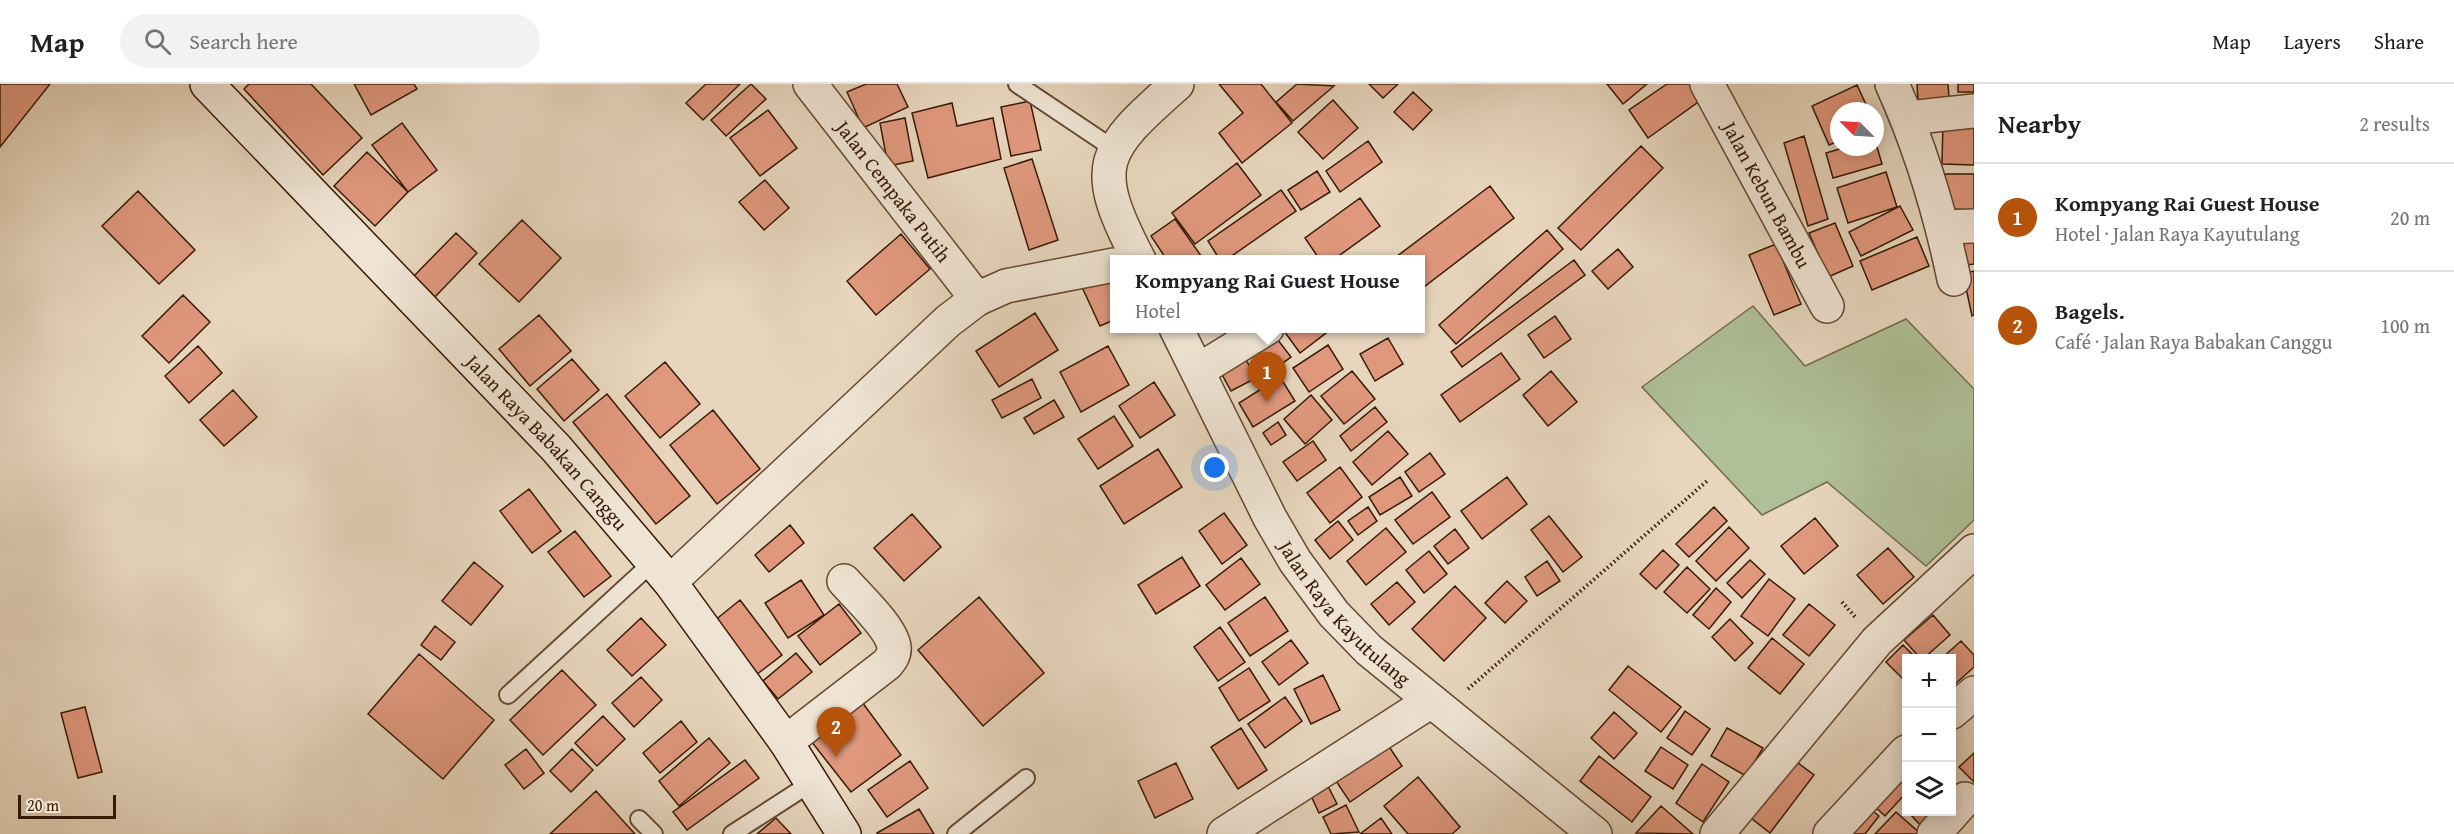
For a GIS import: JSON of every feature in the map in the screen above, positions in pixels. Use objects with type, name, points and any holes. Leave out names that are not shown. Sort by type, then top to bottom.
[{"type":"street","name":"Jalan Raya Babakan Canggu","points":[[207,84],[556,448],[661,572],[786,742],[844,834]]},
{"type":"street","name":"Jalan Cempaka Putih","points":[[810,84],[977,299]]},
{"type":"street","points":[[1136,255],[1120,223],[1108,172],[1114,149],[1128,129],[1177,84]]},
{"type":"street","name":"Jalan Kebun Bambu","points":[[1707,84],[1827,306]]},
{"type":"street","points":[[1892,84],[1958,226],[1954,279]]},
{"type":"street","points":[[1908,118],[1974,111]]},
{"type":"street","points":[[661,572],[948,321],[977,299],[1006,286],[1110,266]]},
{"type":"street","name":"Jalan Raya Kayutulang","points":[[1179,333],[1199,370],[1246,472],[1295,561],[1334,614],[1369,650],[1437,706],[1578,830]]},
{"type":"street","points":[[1199,370],[1259,333]]},
{"type":"street","points":[[1717,834],[1877,641],[1974,551]]},
{"type":"street","points":[[786,742],[887,664],[893,656],[895,648],[891,635],[844,581]]},
{"type":"street","points":[[1956,709],[1974,693]]},
{"type":"street","points":[[1224,834],[1437,706]]},
{"type":"street","points":[[1830,834],[1902,756]]},
{"type":"street","points":[[1934,834],[1965,799]]},
{"type":"lane","points":[[1017,84],[1114,149]]},
{"type":"lane","points":[[508,695],[661,572]]},
{"type":"lane","points":[[956,834],[1026,778]]},
{"type":"lane","points":[[732,834],[811,783]]},
{"type":"lane","points":[[639,819],[654,834]]},
{"type":"path","points":[[1437,706],[1707,481]]},
{"type":"green space","points":[[1753,306],[1805,366],[1906,319],[1974,389],[1974,520],[1926,566],[1827,482],[1762,515],[1642,387]]},
{"type":"building","points":[[0,84],[50,84],[0,147]]},
{"type":"building","points":[[249,84],[311,84],[362,138],[323,175],[244,89]]},
{"type":"building","points":[[354,84],[414,84],[417,89],[371,115]]},
{"type":"building","points":[[706,84],[740,84],[703,120],[686,103]]},
{"type":"building","points":[[751,84],[766,99],[726,136],[711,120]]},
{"type":"building","points":[[866,84],[897,84],[908,107],[863,128],[847,92]]},
{"type":"building","points":[[1219,84],[1261,84],[1292,123],[1242,163],[1219,133],[1243,113]]},
{"type":"building","points":[[1297,84],[1334,86],[1293,121],[1276,102]]},
{"type":"building","points":[[1369,84],[1398,84],[1383,98]]},
{"type":"building","points":[[1607,84],[1647,84],[1623,104]]},
{"type":"building","points":[[1667,84],[1690,84],[1701,100],[1648,138],[1629,110]]},
{"type":"building","points":[[1917,84],[1948,84],[1949,98],[1918,101]]},
{"type":"building","points":[[1958,84],[1974,84],[1974,92],[1958,92]]},
{"type":"building","points":[[1857,85],[1865,102],[1830,102],[1829,145],[1812,106]]},
{"type":"building","points":[[1413,92],[1432,110],[1413,130],[1394,112]]},
{"type":"building","points":[[1333,100],[1358,128],[1323,159],[1298,132]]},
{"type":"building","points":[[1030,101],[1041,150],[1011,156],[1001,107]]},
{"type":"building","points":[[952,103],[957,126],[993,118],[1001,159],[928,178],[912,113]]},
{"type":"building","points":[[768,110],[797,148],[760,176],[730,138]]},
{"type":"building","points":[[905,118],[913,161],[888,166],[880,123]]},
{"type":"building","points":[[1943,121],[1974,122],[1974,165],[1942,164]]},
{"type":"building","points":[[402,123],[437,170],[408,192],[372,145]]},
{"type":"building","points":[[1804,136],[1828,219],[1808,226],[1784,143]]},
{"type":"building","points":[[1368,141],[1382,162],[1340,192],[1326,171]]},
{"type":"building","points":[[1641,146],[1663,168],[1581,250],[1558,228]]},
{"type":"building","points":[[367,152],[408,192],[375,226],[334,186]]},
{"type":"building","points":[[1830,152],[1830,156],[1880,156],[1882,164],[1833,178],[1826,153]]},
{"type":"building","points":[[1032,159],[1058,240],[1029,250],[1004,168]]},
{"type":"building","points":[[1237,163],[1261,195],[1195,244],[1172,213]]},
{"type":"building","points":[[1317,171],[1330,192],[1301,210],[1288,190]]},
{"type":"building","points":[[1886,172],[1897,207],[1848,223],[1837,188]]},
{"type":"building","points":[[1945,174],[1974,174],[1974,210],[1945,209]]},
{"type":"building","points":[[765,180],[789,208],[764,230],[739,202]]},
{"type":"building","points":[[1490,186],[1514,218],[1425,286],[1425,255],[1399,255]]},
{"type":"building","points":[[1281,190],[1296,211],[1233,255],[1217,255],[1208,241]]},
{"type":"building","points":[[138,191],[195,250],[159,284],[102,226]]},
{"type":"building","points":[[1360,198],[1380,226],[1340,255],[1317,255],[1305,238]]},
{"type":"building","points":[[1900,206],[1913,230],[1861,256],[1849,232]]},
{"type":"building","points":[[1175,219],[1200,255],[1164,255],[1151,236]]},
{"type":"building","points":[[522,220],[561,258],[519,302],[479,264]]},
{"type":"building","points":[[1835,223],[1853,266],[1828,277],[1809,233]]},
{"type":"building","points":[[1547,230],[1563,249],[1456,344],[1439,325]]},
{"type":"building","points":[[1974,231],[1974,264],[1959,266],[1956,233]]},
{"type":"building","points":[[456,233],[477,253],[435,297],[414,276]]},
{"type":"building","points":[[901,234],[930,269],[876,315],[847,281]]},
{"type":"building","points":[[1917,237],[1929,266],[1872,290],[1860,261]]},
{"type":"building","points":[[1776,244],[1801,304],[1774,315],[1749,255]]},
{"type":"building","points":[[1618,249],[1633,267],[1608,289],[1592,271]]},
{"type":"building","points":[[1574,260],[1585,275],[1462,367],[1451,352]]},
{"type":"building","points":[[1974,271],[1974,315],[1972,316],[1963,274]]},
{"type":"building","points":[[1110,274],[1110,322],[1100,326],[1082,287]]},
{"type":"building","points":[[183,295],[210,322],[169,363],[142,336]]},
{"type":"building","points":[[1035,313],[1058,350],[999,387],[976,351]]},
{"type":"building","points":[[539,315],[571,351],[530,386],[499,349]]},
{"type":"building","points":[[1555,316],[1571,339],[1544,358],[1528,335]]},
{"type":"building","points":[[1268,333],[1273,333],[1291,357],[1269,373],[1250,346]]},
{"type":"building","points":[[1285,333],[1326,333],[1300,353]]},
{"type":"building","points":[[1388,338],[1403,364],[1375,381],[1360,354]]},
{"type":"building","points":[[1328,345],[1343,369],[1309,392],[1293,368]]},
{"type":"building","points":[[198,346],[222,373],[189,403],[165,376]]},
{"type":"building","points":[[1108,346],[1129,385],[1081,412],[1060,372]]},
{"type":"building","points":[[1501,353],[1520,379],[1460,422],[1441,395]]},
{"type":"building","points":[[1244,356],[1256,378],[1231,391],[1219,369]]},
{"type":"building","points":[[572,359],[599,390],[564,421],[537,389]]},
{"type":"building","points":[[665,362],[700,404],[660,438],[625,396]]},
{"type":"building","points":[[1352,371],[1375,399],[1344,424],[1321,396]]},
{"type":"building","points":[[1551,371],[1577,402],[1548,426],[1523,395]]},
{"type":"building","points":[[1280,377],[1295,401],[1253,427],[1239,403]]},
{"type":"building","points":[[1032,379],[1041,398],[1002,418],[992,400]]},
{"type":"building","points":[[1154,382],[1175,415],[1140,438],[1119,406]]},
{"type":"building","points":[[233,390],[257,417],[224,446],[200,420]]},
{"type":"building","points":[[607,394],[690,496],[656,524],[573,422]]},
{"type":"building","points":[[1311,395],[1332,420],[1305,444],[1284,419]]},
{"type":"building","points":[[1054,400],[1064,417],[1034,434],[1024,418]]},
{"type":"building","points":[[1375,407],[1387,422],[1351,451],[1340,436]]},
{"type":"building","points":[[713,410],[760,469],[717,504],[670,445]]},
{"type":"building","points":[[1114,416],[1133,446],[1098,469],[1078,439]]},
{"type":"building","points":[[1278,422],[1286,435],[1271,445],[1263,433]]},
{"type":"building","points":[[1388,431],[1408,454],[1372,485],[1353,462]]},
{"type":"building","points":[[1313,441],[1326,460],[1297,481],[1283,462]]},
{"type":"building","points":[[1158,449],[1182,487],[1124,524],[1100,486]]},
{"type":"building","points":[[1430,453],[1445,474],[1419,492],[1405,472]]},
{"type":"building","points":[[1340,467],[1362,497],[1330,523],[1307,493]]},
{"type":"building","points":[[1400,477],[1412,496],[1380,515],[1369,497]]},
{"type":"building","points":[[1507,477],[1527,504],[1482,539],[1461,511]]},
{"type":"building","points":[[529,489],[561,531],[532,553],[500,511]]},
{"type":"building","points":[[1432,492],[1450,517],[1413,544],[1395,520]]},
{"type":"building","points":[[1368,507],[1377,521],[1358,535],[1348,521]]},
{"type":"building","points":[[1714,507],[1727,521],[1689,557],[1676,544]]},
{"type":"building","points":[[1224,513],[1247,545],[1222,564],[1199,531]]},
{"type":"building","points":[[912,514],[941,547],[904,581],[874,548]]},
{"type":"building","points":[[1549,516],[1582,557],[1563,572],[1531,530]]},
{"type":"building","points":[[1815,518],[1838,546],[1804,574],[1781,546]]},
{"type":"building","points":[[1338,521],[1353,540],[1330,559],[1315,540]]},
{"type":"building","points":[[790,525],[804,543],[769,572],[755,555]]},
{"type":"building","points":[[1729,527],[1749,548],[1716,581],[1696,561]]},
{"type":"building","points":[[1386,528],[1406,552],[1366,585],[1347,561]]},
{"type":"building","points":[[1455,529],[1469,548],[1448,564],[1434,546]]},
{"type":"building","points":[[575,531],[611,576],[584,597],[548,552]]},
{"type":"building","points":[[1888,548],[1914,577],[1883,604],[1857,575]]},
{"type":"building","points":[[1663,550],[1679,565],[1656,589],[1640,574]]},
{"type":"building","points":[[1429,551],[1447,574],[1424,593],[1406,570]]},
{"type":"building","points":[[1182,557],[1200,586],[1156,614],[1138,585]]},
{"type":"building","points":[[1241,558],[1260,584],[1225,610],[1206,585]]},
{"type":"building","points":[[1750,560],[1765,574],[1742,598],[1727,583]]},
{"type":"building","points":[[1547,561],[1560,581],[1537,596],[1525,577]]},
{"type":"building","points":[[474,562],[503,586],[471,625],[442,601]]},
{"type":"building","points":[[1687,567],[1710,589],[1687,613],[1664,592]]},
{"type":"building","points":[[1769,579],[1795,599],[1768,636],[1741,616]]},
{"type":"building","points":[[801,580],[824,615],[788,638],[765,603]]},
{"type":"building","points":[[1507,581],[1527,601],[1505,623],[1485,603]]},
{"type":"building","points":[[1397,582],[1415,602],[1389,625],[1371,604]]},
{"type":"building","points":[[1455,586],[1486,618],[1444,661],[1412,629]]},
{"type":"building","points":[[1716,588],[1731,602],[1709,629],[1693,615]]},
{"type":"building","points":[[979,597],[1044,673],[983,726],[918,650]]},
{"type":"building","points":[[1265,597],[1288,631],[1250,656],[1228,623]]},
{"type":"building","points":[[740,600],[782,655],[756,675],[714,621]]},
{"type":"building","points":[[839,604],[861,633],[820,665],[798,636]]},
{"type":"building","points":[[1809,604],[1835,625],[1809,656],[1783,635]]},
{"type":"building","points":[[1933,615],[1950,635],[1929,654],[1916,654],[1904,640]]},
{"type":"building","points":[[641,618],[666,645],[632,676],[607,650]]},
{"type":"building","points":[[1730,619],[1753,643],[1735,661],[1712,637]]},
{"type":"building","points":[[435,626],[455,642],[441,660],[421,645]]},
{"type":"building","points":[[1220,627],[1245,662],[1218,681],[1194,647]]},
{"type":"building","points":[[1772,638],[1804,664],[1780,694],[1748,668]]},
{"type":"building","points":[[1291,640],[1308,663],[1279,685],[1262,662]]},
{"type":"building","points":[[1961,641],[1974,655],[1974,667],[1956,683],[1956,654],[1946,654]]},
{"type":"building","points":[[1903,645],[1912,654],[1902,654],[1902,678],[1886,662]]},
{"type":"building","points":[[796,653],[812,672],[778,699],[763,681]]},
{"type":"building","points":[[419,654],[494,720],[443,779],[368,714]]},
{"type":"building","points":[[1628,666],[1681,707],[1661,732],[1609,690]]},
{"type":"building","points":[[1249,668],[1270,701],[1239,721],[1219,688]]},
{"type":"building","points":[[562,670],[596,705],[543,755],[510,720]]},
{"type":"building","points":[[1323,675],[1340,710],[1311,724],[1294,689]]},
{"type":"building","points":[[641,677],[662,700],[634,727],[612,703]]},
{"type":"building","points":[[1285,697],[1302,721],[1265,748],[1248,724]]},
{"type":"building","points":[[862,702],[901,755],[851,792],[811,741]]},
{"type":"building","points":[[85,707],[102,772],[78,778],[61,713]]},
{"type":"building","points":[[1685,711],[1710,729],[1692,755],[1667,738]]},
{"type":"building","points":[[1614,712],[1637,733],[1614,759],[1591,738]]},
{"type":"building","points":[[603,716],[625,739],[597,766],[575,743]]},
{"type":"building","points":[[681,721],[697,742],[660,773],[643,753]]},
{"type":"building","points":[[1241,728],[1267,770],[1238,789],[1211,747]]},
{"type":"building","points":[[1727,728],[1763,748],[1746,776],[1711,756]]},
{"type":"building","points":[[1382,736],[1402,766],[1350,802],[1330,772]]},
{"type":"building","points":[[709,738],[730,763],[679,806],[659,781]]},
{"type":"building","points":[[1661,747],[1688,765],[1673,789],[1645,771]]},
{"type":"building","points":[[526,749],[544,773],[524,789],[505,765]]},
{"type":"building","points":[[572,749],[593,770],[571,792],[550,771]]},
{"type":"building","points":[[1974,753],[1974,782],[1959,767]]},
{"type":"building","points":[[1599,756],[1651,797],[1632,822],[1580,781]]},
{"type":"building","points":[[745,760],[759,778],[687,830],[673,812]]},
{"type":"building","points":[[1794,760],[1814,775],[1770,833],[1751,818]]},
{"type":"building","points":[[910,761],[928,788],[887,817],[868,790]]},
{"type":"building","points":[[1176,763],[1193,799],[1155,818],[1138,781]]},
{"type":"building","points":[[1702,764],[1729,782],[1703,822],[1676,803]]},
{"type":"building","points":[[1902,772],[1902,797],[1885,816],[1866,798]]},
{"type":"building","points":[[1418,777],[1460,827],[1452,834],[1408,834],[1384,806]]},
{"type":"building","points":[[1324,778],[1337,804],[1319,813],[1307,787]]},
{"type":"building","points":[[596,791],[635,834],[550,834]]},
{"type":"building","points":[[1863,803],[1879,816],[1865,834],[1850,834]]},
{"type":"building","points":[[1346,805],[1359,832],[1331,834],[1323,817]]},
{"type":"building","points":[[1661,806],[1693,834],[1636,833]]},
{"type":"building","points":[[919,809],[934,834],[877,833]]},
{"type":"building","points":[[1896,812],[1921,834],[1875,834]]},
{"type":"building","points":[[1912,816],[1943,816],[1926,831]]},
{"type":"building","points":[[776,818],[791,834],[757,834]]},
{"type":"building","points":[[1381,818],[1392,834],[1360,834]]},
{"type":"place","name":"Kompyang Rai Guest House","points":[[1267,402]]},
{"type":"place","name":"Bagels.","points":[[836,757]]}]
